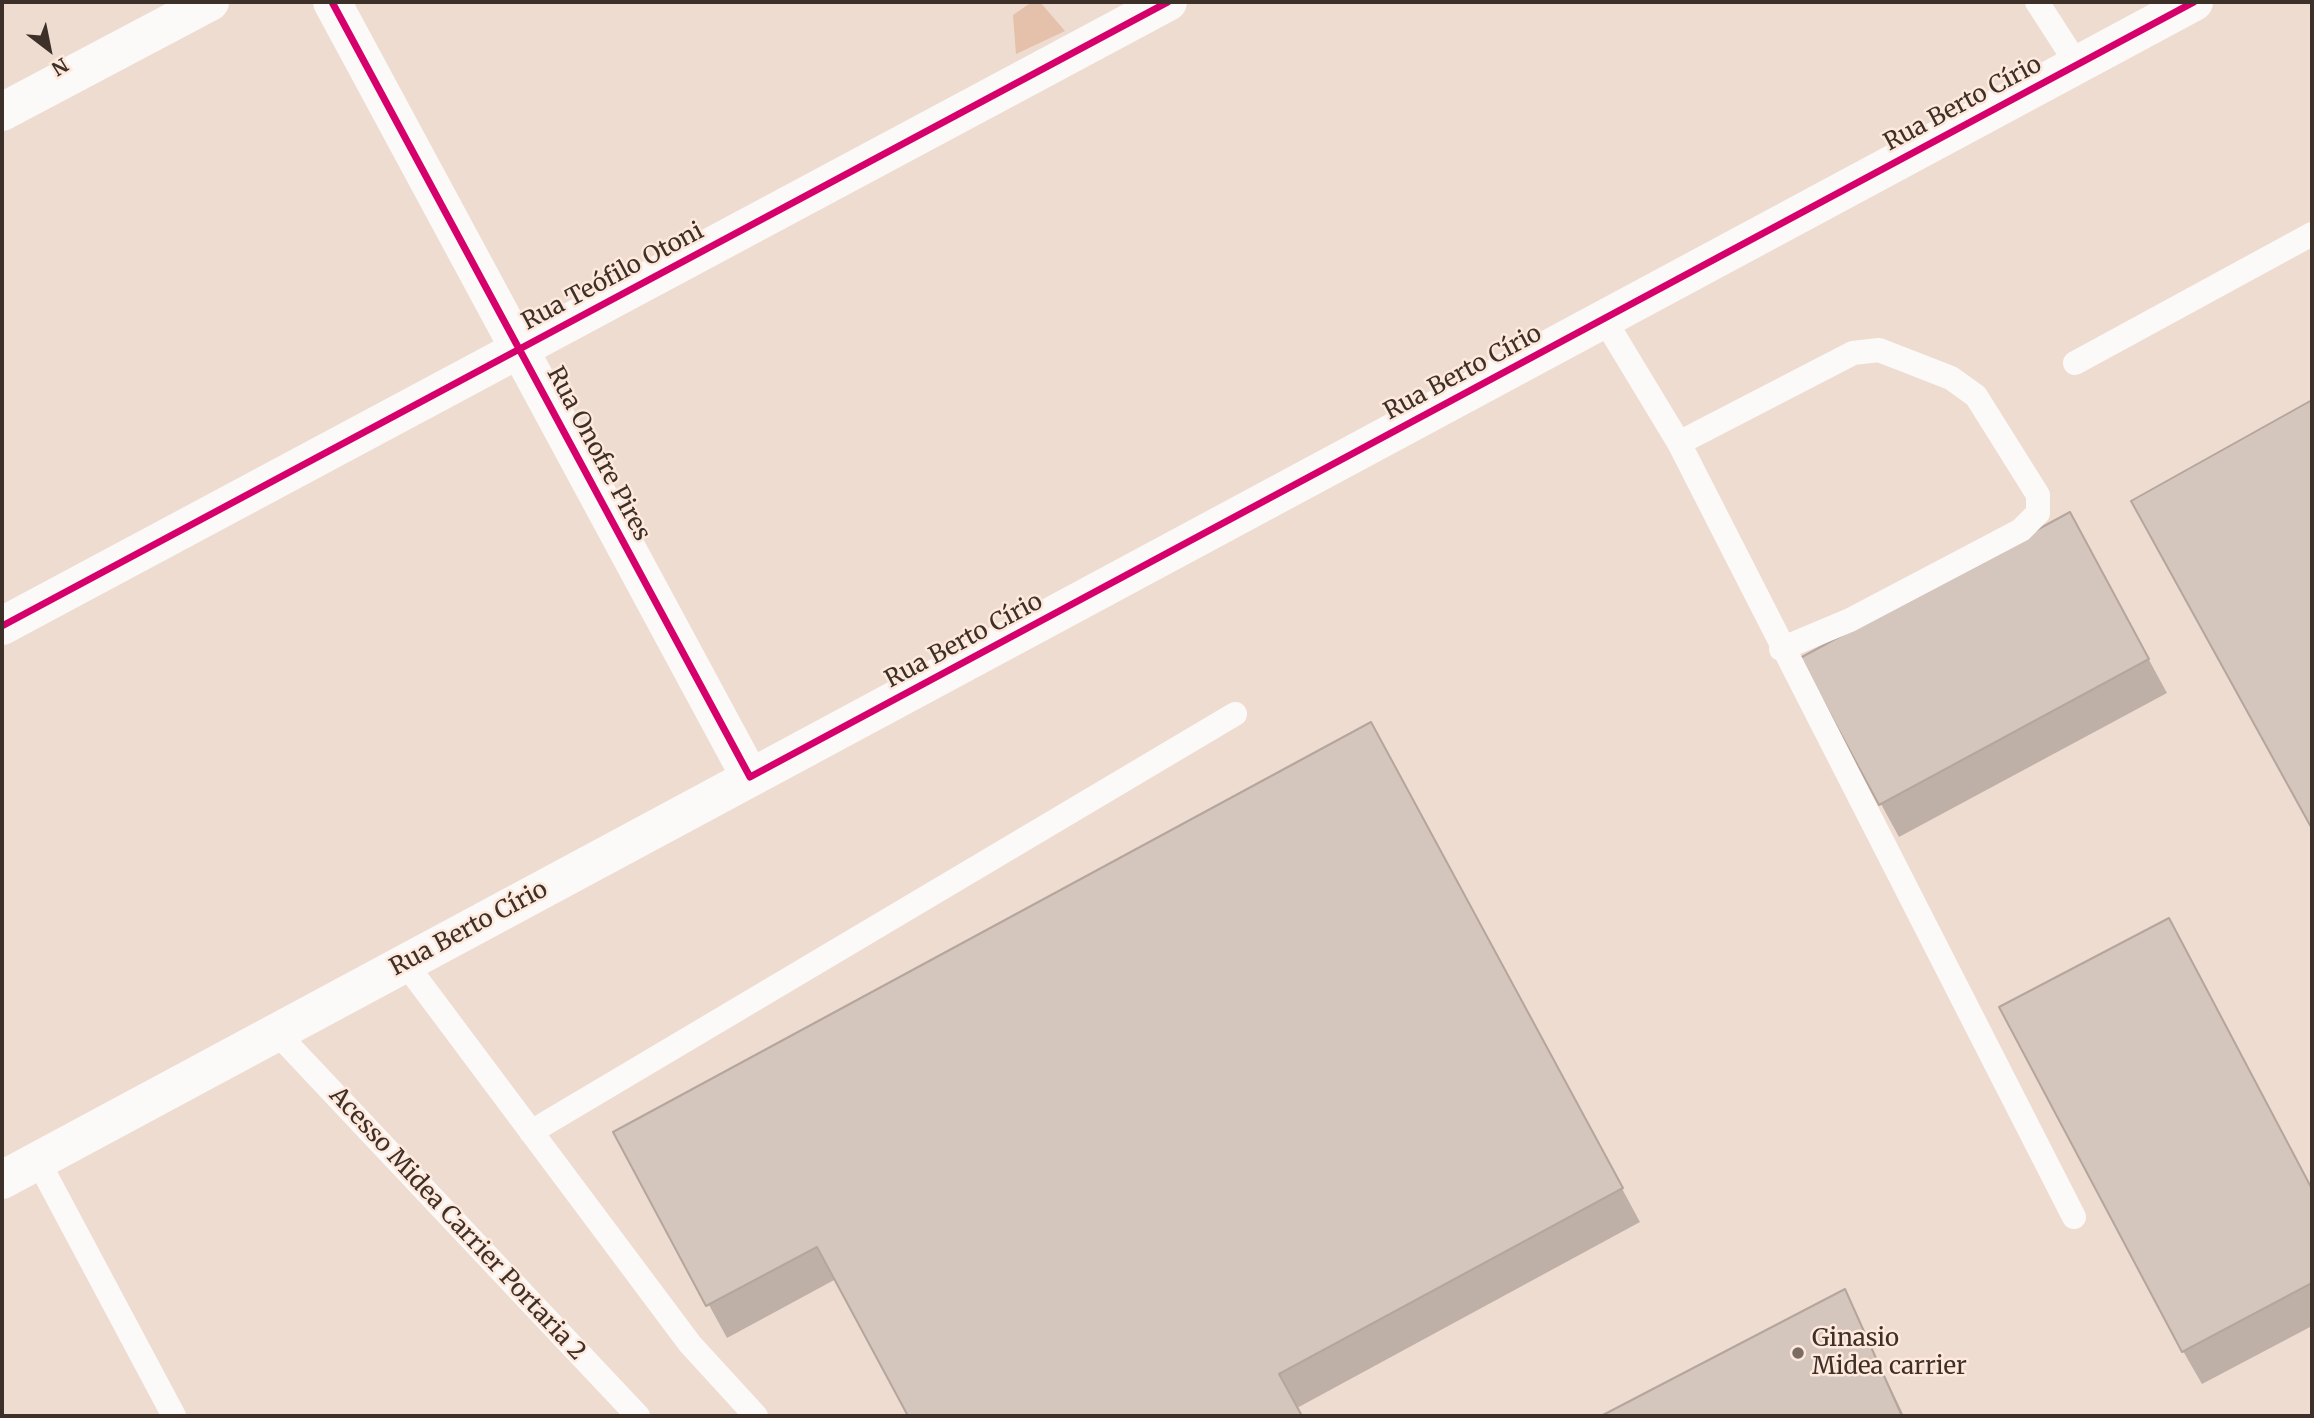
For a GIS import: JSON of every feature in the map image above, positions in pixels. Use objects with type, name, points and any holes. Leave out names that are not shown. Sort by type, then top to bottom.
[{"type":"street","points":[[2,112],[211,2]]},
{"type":"street","name":"Rua Onofre Pires","points":[[332,2],[750,777]]},
{"type":"street","name":"Rua Teófilo Otoni","points":[[2,626],[1168,2]]},
{"type":"street","name":"Rua Berto Círio","points":[[2,1180],[2194,2]]},
{"type":"lane","points":[[2037,2],[2077,64]]},
{"type":"lane","points":[[2075,363],[2312,234]]},
{"type":"lane","points":[[1604,319],[1679,443],[1781,649],[2074,1217]]},
{"type":"lane","points":[[1679,443],[1853,353],[1879,350],[1951,378],[1976,396],[2038,495],[2038,513],[2021,530],[1850,620],[1781,649]]},
{"type":"lane","points":[[531,1132],[1235,714]]},
{"type":"lane","points":[[405,963],[690,1344],[756,1416]]},
{"type":"lane","name":"Acesso Midea Carrier Portaria 2","points":[[277,1032],[638,1416]]},
{"type":"lane","points":[[38,1161],[174,1416]]},
{"type":"shaded area","points":[[1032,2],[1040,2],[1065,31],[1016,54],[1013,15]]},
{"type":"building","points":[[2312,400],[2312,827],[2311,827],[2131,501]]},
{"type":"building","points":[[2070,512],[2149,659],[1879,805],[1800,658]]},
{"type":"building","points":[[1371,722],[1623,1188],[1279,1374],[1302,1416],[908,1416],[817,1247],[706,1306],[613,1132]]},
{"type":"building","points":[[2169,918],[2312,1189],[2312,1283],[2182,1352],[1999,1007]]},
{"type":"building","name":"Ginasio Midea carrier","points":[[1845,1289],[1902,1416],[1601,1416]]},
{"type":"cycle path","points":[[332,2],[750,777],[2194,2]]},
{"type":"cycle path","points":[[2,626],[1168,2]]},
{"type":"place","name":"Ginasio Midea carrier","points":[[1798,1353]]}]
